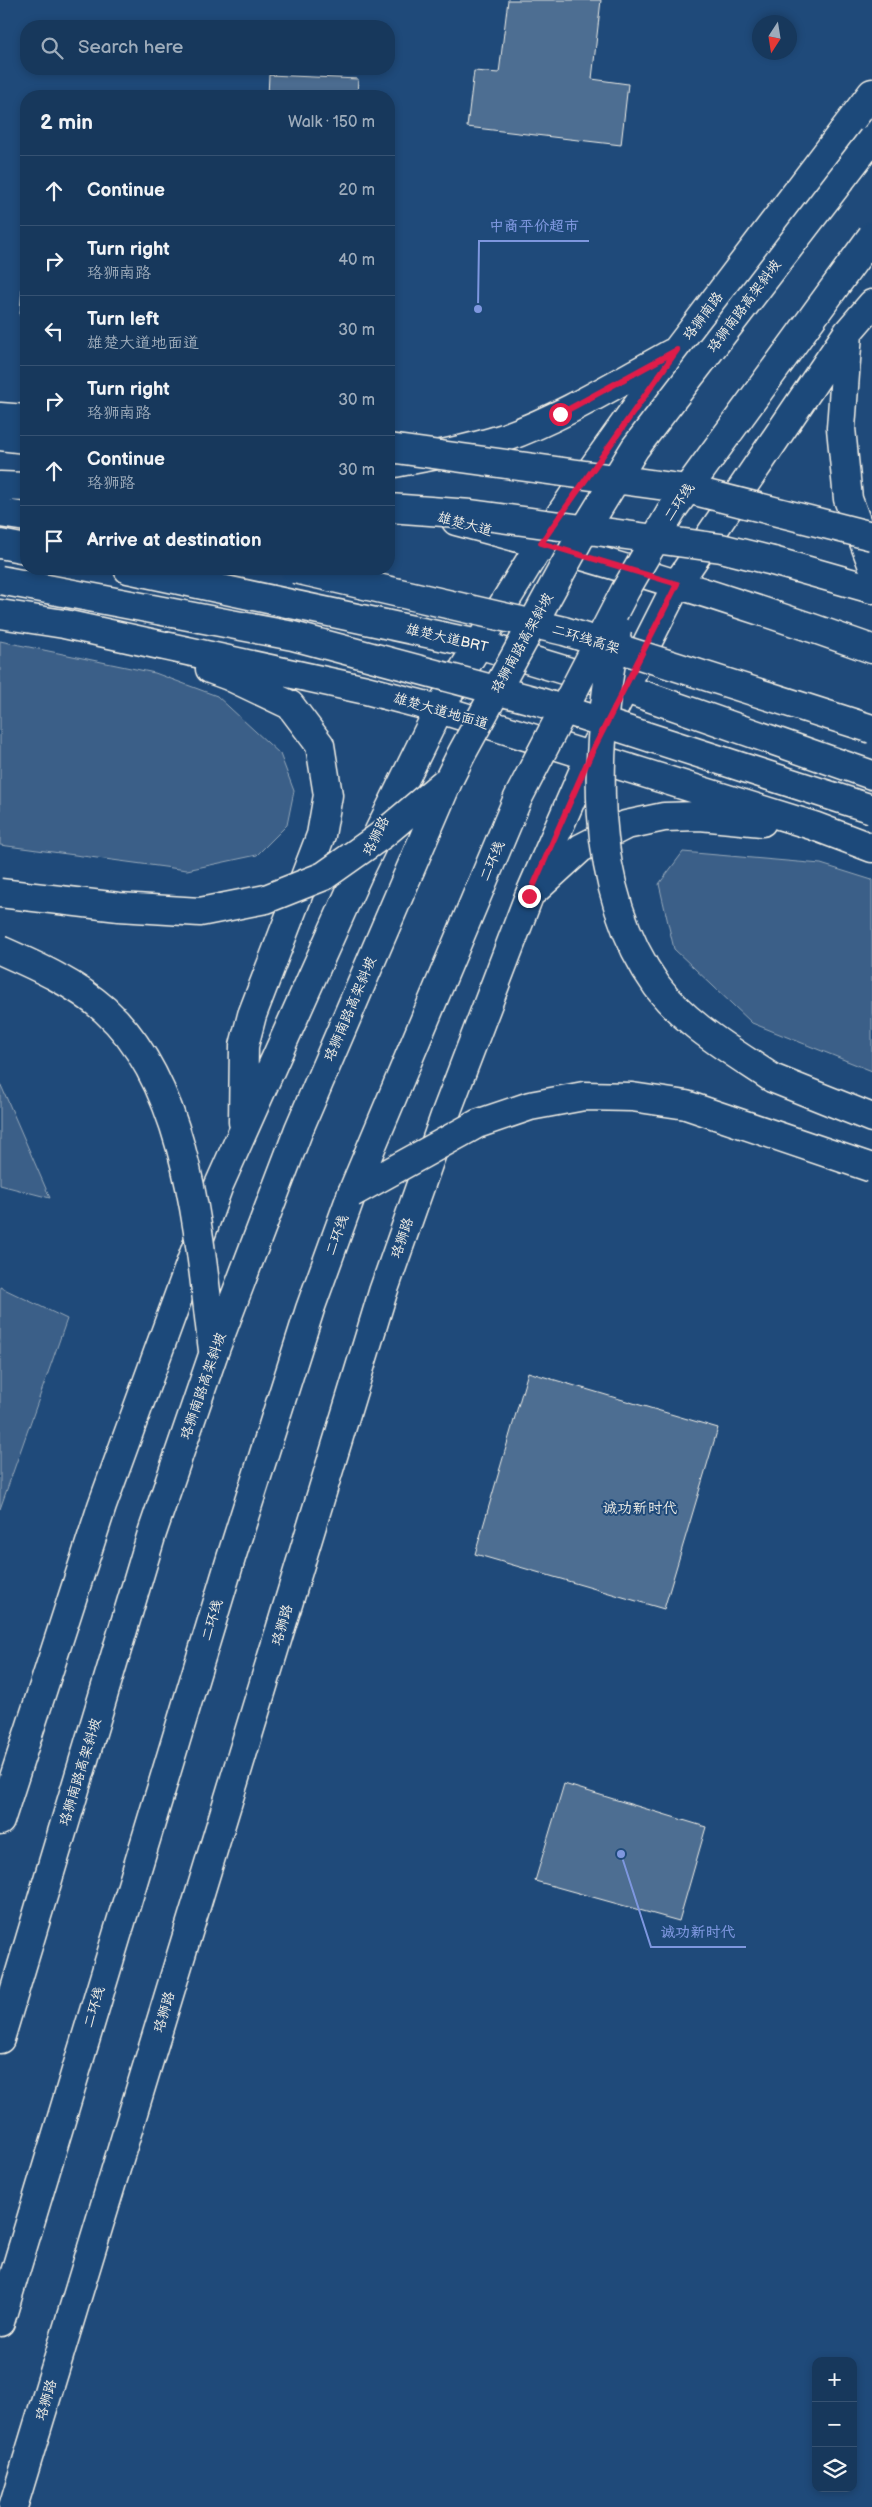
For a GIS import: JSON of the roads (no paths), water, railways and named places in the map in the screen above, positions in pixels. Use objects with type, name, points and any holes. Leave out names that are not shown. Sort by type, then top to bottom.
[{"type":"main road","name":"珞狮南路","points":[[541,543],[677,350],[872,93]]},
{"type":"main road","name":"珞狮南路高架斜坡","points":[[0,2039],[152,1533],[214,1352],[299,1130],[449,779],[578,541],[635,448],[872,139]]},
{"type":"main road","name":"二环线","points":[[0,2322],[97,1997],[304,1327],[352,1193],[518,798],[624,591],[672,510],[872,236]]},
{"type":"main road","points":[[590,756],[677,584],[848,332],[872,304]]},
{"type":"main road","points":[[848,332],[841,428],[848,500],[872,564]]},
{"type":"main road","points":[[395,463],[446,453],[504,438],[560,414],[677,350]]},
{"type":"main road","points":[[0,417],[20,419]]},
{"type":"main road","points":[[0,436],[20,439]]},
{"type":"main road","points":[[395,449],[686,489],[872,536]]},
{"type":"main road","points":[[0,486],[20,487]]},
{"type":"main road","name":"雄楚大道","points":[[395,506],[541,543]]},
{"type":"main road","points":[[395,508],[471,514],[721,548],[872,589]]},
{"type":"main road","points":[[0,513],[20,516]]},
{"type":"main road","points":[[541,543],[793,621],[872,649]]},
{"type":"main road","name":"珞狮路","points":[[0,1821],[102,1506],[219,1185],[359,872],[439,710],[541,543]]},
{"type":"main road","points":[[0,544],[20,548]]},
{"type":"main road","name":"雄楚大道BRT","points":[[156,575],[478,644],[623,688],[872,775]]},
{"type":"main road","name":"二环线高架","points":[[321,575],[564,631],[872,729]]},
{"type":"main road","points":[[0,580],[293,636],[540,702],[872,809]]},
{"type":"main road","points":[[624,591],[607,679],[601,772],[603,831],[612,889],[632,943],[657,986],[697,1027],[772,1078],[872,1118]]},
{"type":"main road","name":"雄楚大道地面道","points":[[0,614],[107,633],[366,690],[590,756],[814,826],[872,848]]},
{"type":"main road","points":[[107,633],[229,676],[290,705],[320,745],[328,795],[321,835],[252,1014],[244,1046],[242,1133]]},
{"type":"main road","name":"珞狮路","points":[[13,2507],[383,1292],[446,1113],[529,896],[590,756]]},
{"type":"main road","points":[[0,893],[119,907],[200,912],[266,899],[324,876],[382,836],[449,779]]},
{"type":"main road","points":[[529,896],[581,848],[626,825],[664,817],[700,816],[814,826]]},
{"type":"main road","points":[[0,950],[51,972],[105,1010],[143,1054],[167,1107],[191,1186],[214,1352]]},
{"type":"main road","points":[[352,1193],[476,1124],[530,1106],[584,1096],[632,1096],[686,1105],[872,1168]]},
{"type":"place","name":"中商平价超市","points":[[478,309]]},
{"type":"place","name":"诚功新时代","points":[[621,1854]]},
{"type":"district","name":"诚功新时代","points":[[640,1508]]}]
